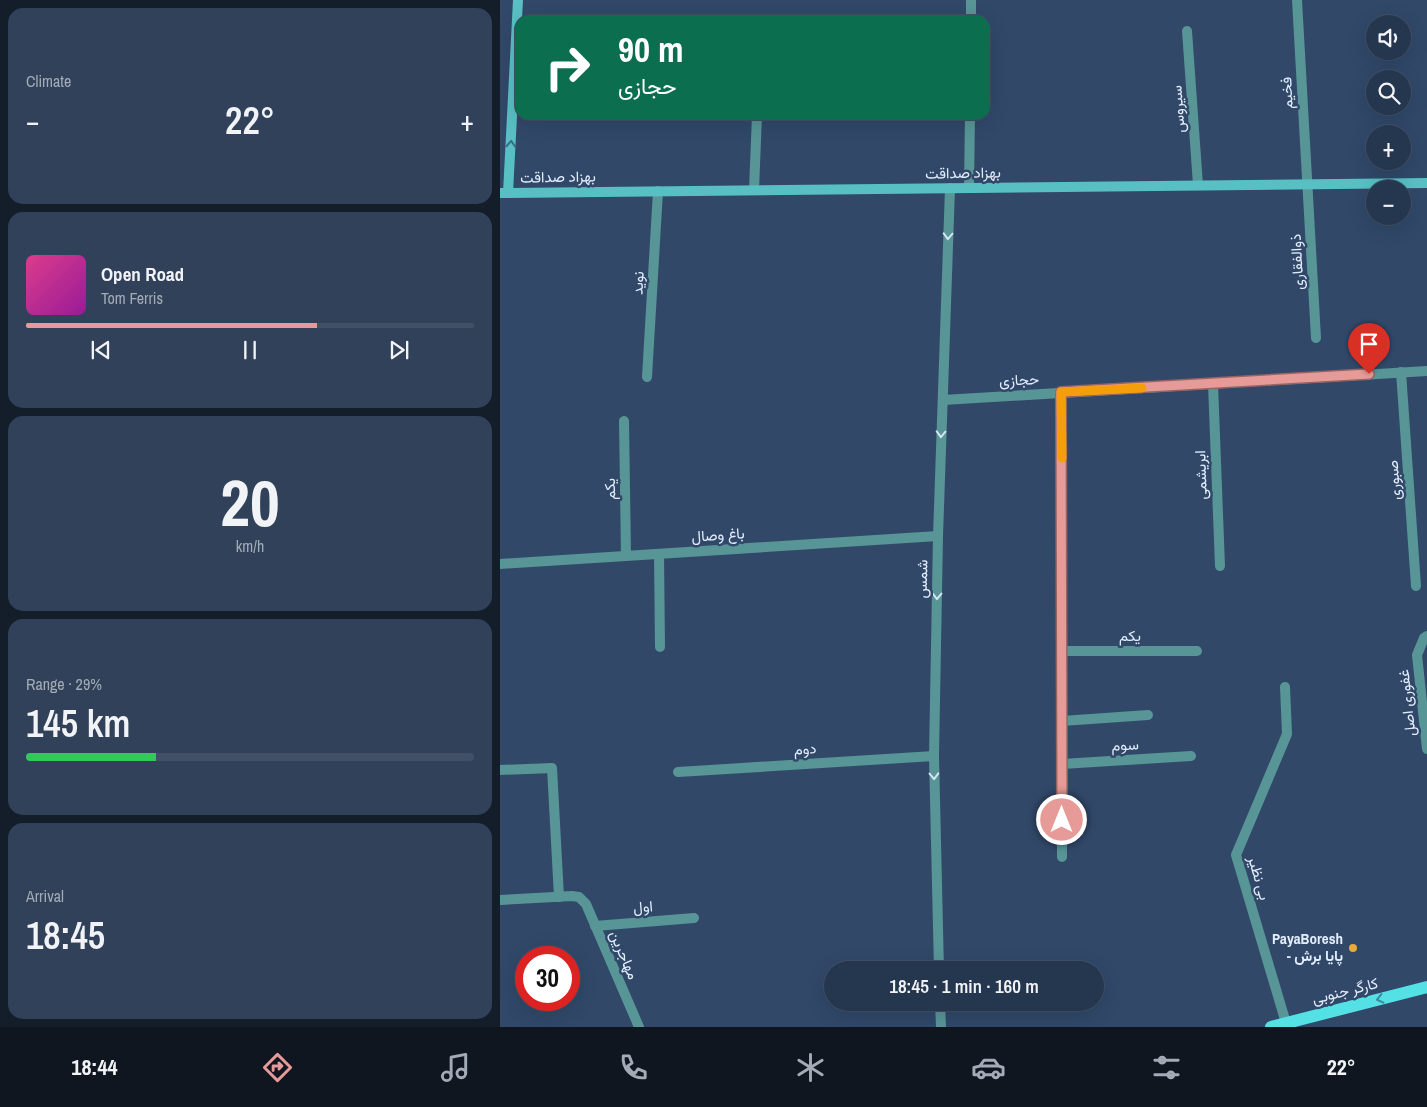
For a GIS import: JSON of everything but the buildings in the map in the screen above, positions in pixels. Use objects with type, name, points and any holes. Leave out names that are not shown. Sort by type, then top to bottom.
[{"type":"main road","name":"کارگر جنوبی","points":[[1271,1027],[1427,987]]},
{"type":"street","points":[[517,15],[518,0]]},
{"type":"street","points":[[971,0],[971,15]]},
{"type":"street","name":"فخیم","points":[[1297,0],[1307,184]]},
{"type":"street","name":"سیروس","points":[[1187,31],[1198,185]]},
{"type":"street","points":[[504,193],[515,41]]},
{"type":"street","points":[[754,190],[756,120]]},
{"type":"street","points":[[969,188],[970,120]]},
{"type":"street","name":"بهزاد صداقت","points":[[504,193],[1427,183]]},
{"type":"street","name":"ذوالفقاری","points":[[1307,184],[1316,338]]},
{"type":"street","name":"شمس","points":[[939,961],[934,756],[938,536],[950,188]]},
{"type":"street","name":"نوید","points":[[647,377],[658,191]]},
{"type":"street","name":"حجازی","points":[[943,400],[1427,371]]},
{"type":"street","name":"صبوری","points":[[1401,372],[1416,586]]},
{"type":"street","name":"ابریشمی","points":[[1213,384],[1220,566]]},
{"type":"street","points":[[1061,392],[1062,857]]},
{"type":"street","name":"یکم","points":[[624,421],[626,556]]},
{"type":"street","name":"باغ وصال","points":[[500,564],[938,536]]},
{"type":"street","points":[[659,554],[660,647]]},
{"type":"street","name":"غفوری اصل","points":[[1427,636],[1424,638],[1417,655],[1427,749]]},
{"type":"street","name":"یکم","points":[[1062,651],[1198,651]]},
{"type":"street","name":"بی نظیر","points":[[1285,687],[1287,734],[1236,855],[1286,1023]]},
{"type":"street","points":[[1062,721],[1148,716]]},
{"type":"street","name":"دوم","points":[[678,772],[934,756]]},
{"type":"street","name":"سوم","points":[[1062,764],[1191,756]]},
{"type":"street","points":[[500,770],[552,768],[559,897],[500,900]]},
{"type":"street","name":"مهاجرین","points":[[559,897],[579,897],[586,904],[639,1027]]},
{"type":"street","name":"اول","points":[[595,926],[694,918]]},
{"type":"street","points":[[940,1011],[941,1027]]},
{"type":"slow traffic","points":[[1062,458],[1061,392],[1142,388]]},
{"type":"place","name":"PayaBoresh - پایا برش","points":[[1353,948]]},
{"type":"route","points":[[1062,820],[1061,392],[1369,374]]}]
